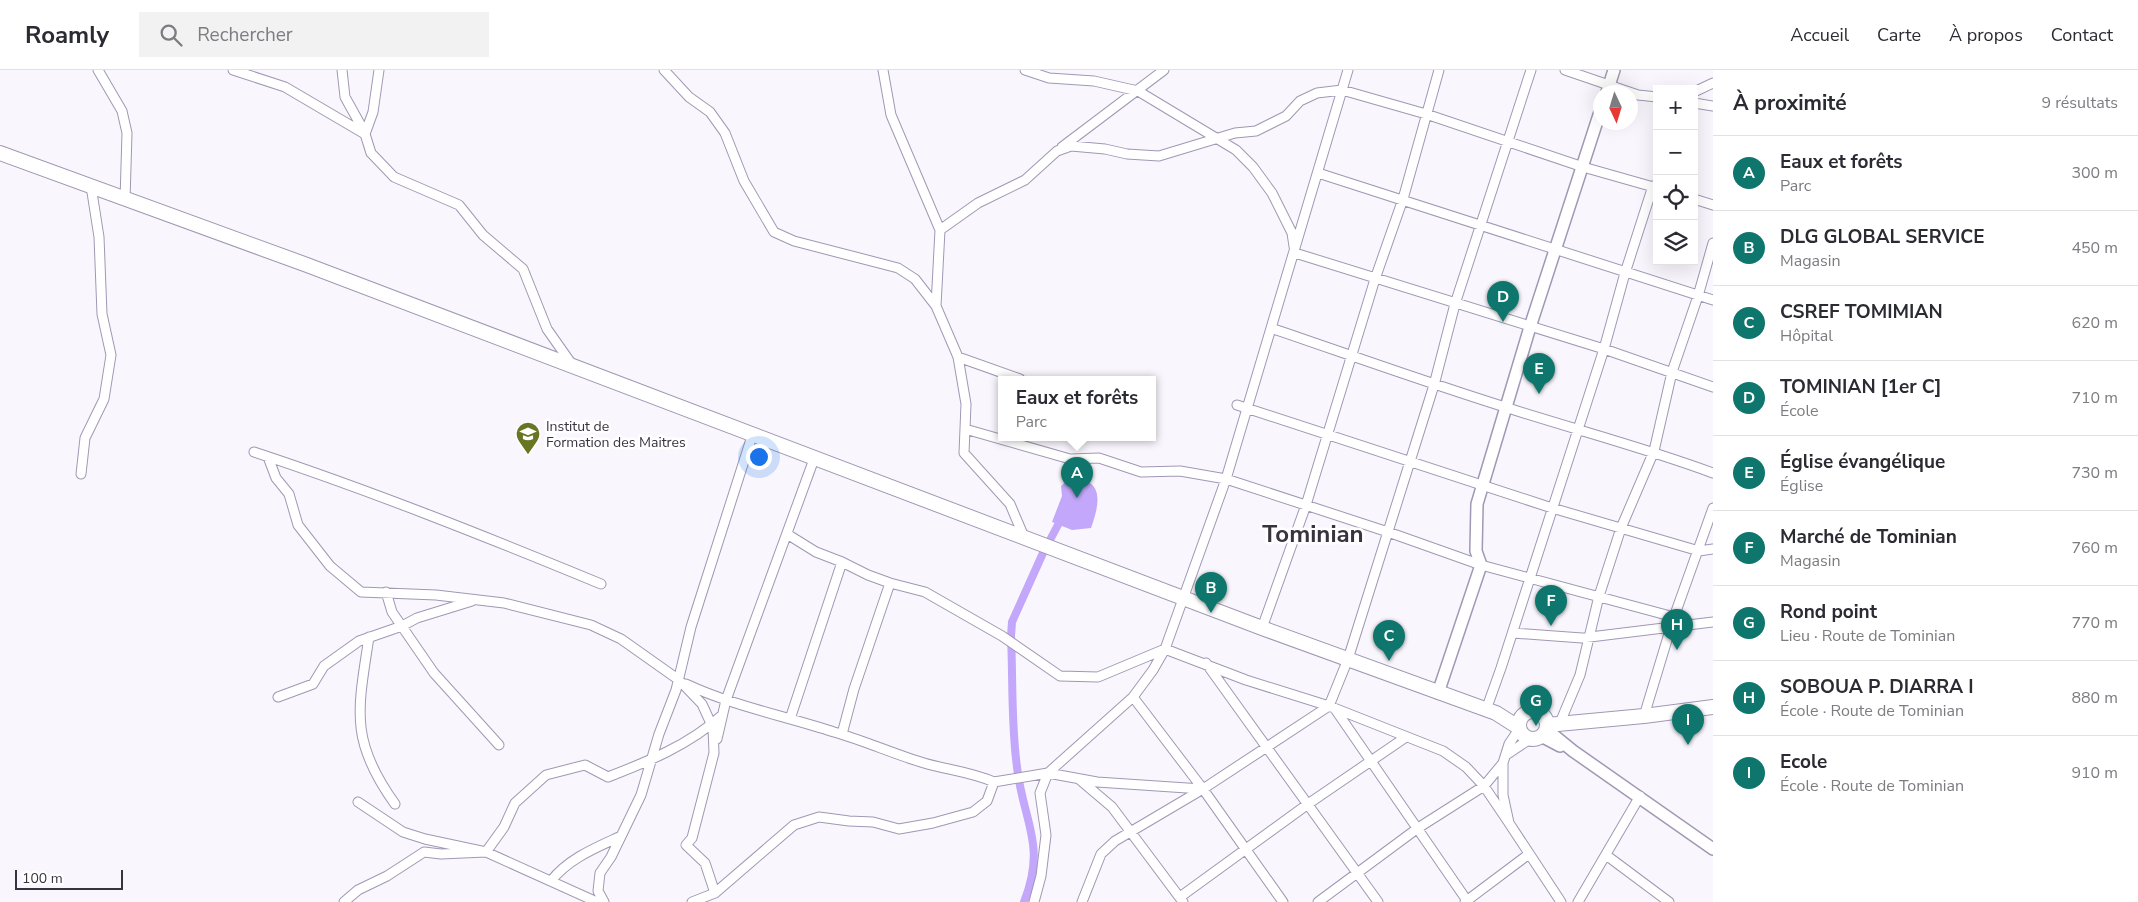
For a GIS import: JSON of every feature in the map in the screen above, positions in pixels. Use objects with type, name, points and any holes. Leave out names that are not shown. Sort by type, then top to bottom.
[{"type":"main road","points":[[0,153],[308,266],[1262,628],[1491,711],[1518,728],[1522,734],[1580,721],[1644,716],[1713,707]]},
{"type":"main road","points":[[1491,711],[1527,712],[1533,710],[1541,729]]},
{"type":"main road","points":[[1518,728],[1520,718],[1527,712]]},
{"type":"main road","points":[[1541,729],[1562,718],[1580,721]]},
{"type":"street","points":[[98,70],[122,111],[127,133],[125,200]]},
{"type":"street","points":[[233,70],[285,86],[365,134]]},
{"type":"street","points":[[342,70],[345,97],[365,134],[371,153],[394,177],[459,205],[483,235],[523,269],[547,329],[575,368]]},
{"type":"street","points":[[365,134],[373,112],[379,70]]},
{"type":"street","points":[[664,70],[689,97],[710,112],[725,133],[744,181],[774,232],[794,241],[898,268],[915,279],[936,306],[958,357],[966,404],[964,453],[1010,504],[1024,537]]},
{"type":"street","points":[[884,70],[891,115],[940,230],[936,306]]},
{"type":"street","points":[[1025,70],[1049,78],[1094,81],[1138,91],[1236,150],[1253,167],[1272,193],[1292,234],[1295,253]]},
{"type":"street","points":[[940,230],[978,203],[1025,180],[1057,151],[1102,115],[1138,91],[1164,70]]},
{"type":"street","points":[[1034,902],[1041,876],[1046,835],[1040,793],[1048,773],[1133,697],[1153,670],[1165,649],[1226,479],[1295,253],[1348,70]]},
{"type":"street","points":[[1262,628],[1306,505],[1375,280],[1403,199],[1439,70]]},
{"type":"street","points":[[1082,902],[1101,854],[1114,841],[1203,789],[1266,747],[1332,707],[1411,462],[1455,304],[1506,142],[1531,70]]},
{"type":"street","points":[[1564,70],[1601,85]]},
{"type":"street","points":[[1609,85],[1614,70]]},
{"type":"street","points":[[1698,90],[1713,83]]},
{"type":"street","points":[[1057,151],[1071,146],[1106,149],[1127,154],[1159,156],[1234,133],[1256,131],[1286,116],[1300,101],[1317,93],[1342,90],[1426,114],[1583,167],[1653,186]]},
{"type":"street","points":[[1638,96],[1653,97]]},
{"type":"street","points":[[1698,104],[1713,106]]},
{"type":"street","points":[[1438,693],[1480,565],[1476,551],[1477,504],[1530,327],[1594,130]]},
{"type":"street","points":[[1318,173],[1713,300]]},
{"type":"street","points":[[81,474],[85,438],[104,400],[111,355],[102,314],[99,237],[92,186]]},
{"type":"street","points":[[1491,711],[1512,633],[1576,430],[1604,349],[1625,273],[1653,193]]},
{"type":"street","points":[[1698,200],[1713,205]]},
{"type":"street","points":[[1562,718],[1580,675],[1599,596],[1621,528],[1654,451],[1672,372],[1698,296],[1713,243]]},
{"type":"street","points":[[1295,253],[1375,280],[1604,349],[1713,387]]},
{"type":"street","points":[[1271,328],[1434,385],[1576,430],[1654,451],[1713,473]]},
{"type":"street","points":[[958,357],[1012,376]]},
{"type":"street","points":[[1237,405],[1552,508],[1698,551],[1713,549]]},
{"type":"street","points":[[965,429],[998,438]]},
{"type":"street","points":[[604,902],[598,891],[600,873],[611,857],[642,796],[651,760],[679,680],[691,627],[752,436]]},
{"type":"street","points":[[1007,441],[1070,459],[1099,458],[1141,472],[1180,472],[1226,479],[1388,532],[1480,565],[1531,577],[1674,617]]},
{"type":"street","points":[[254,452],[493,539],[602,584]]},
{"type":"street","points":[[268,456],[276,478],[289,494],[298,525],[330,566],[361,592],[386,592],[504,603],[591,625],[621,639],[679,680],[702,704],[711,725],[714,753]]},
{"type":"street","points":[[716,893],[705,863],[686,845],[692,838],[726,700],[814,459]]},
{"type":"street","points":[[1644,716],[1674,617],[1713,508]]},
{"type":"street","points":[[787,534],[816,552],[890,584],[925,592],[1002,636],[1060,676],[1098,677],[1165,649],[1206,663],[1246,680],[1332,707],[1443,751],[1466,767],[1484,786],[1561,902]]},
{"type":"street","points":[[790,719],[842,562]]},
{"type":"street","points":[[842,734],[854,689],[890,584]]},
{"type":"street","points":[[386,592],[392,612],[434,673],[499,745]]},
{"type":"street","points":[[278,697],[313,684],[324,666],[359,641],[402,626],[417,618],[477,600]]},
{"type":"street","points":[[1512,633],[1588,637],[1713,622]]},
{"type":"street","points":[[369,637],[359,718],[368,760],[395,804]]},
{"type":"street","points":[[1206,663],[1378,902]]},
{"type":"street","points":[[679,680],[726,700],[842,734],[891,753],[936,767],[975,774],[994,782],[1014,777],[1048,773],[1079,779],[1203,789]]},
{"type":"street","points":[[1133,697],[1203,789],[1283,902]]},
{"type":"street","points":[[1332,707],[1467,901],[1529,854]]},
{"type":"street","points":[[486,852],[504,827],[515,803],[546,775],[585,765],[608,777],[651,760],[711,725],[721,716]]},
{"type":"street","points":[[1509,823],[1503,795],[1504,759],[1509,744],[1518,728]]},
{"type":"street","points":[[1318,902],[1418,828],[1484,786],[1504,759],[1541,729],[1640,796],[1713,849]]},
{"type":"street","points":[[1079,779],[1112,807],[1182,900],[1245,850],[1308,804],[1406,737]]},
{"type":"street","points":[[692,902],[716,893],[794,825],[819,817],[873,822],[899,829],[933,823],[973,812],[987,801],[994,782]]},
{"type":"street","points":[[1578,902],[1640,796]]},
{"type":"street","points":[[358,802],[403,832],[425,839],[486,852],[597,902]]},
{"type":"street","points":[[552,881],[558,872],[589,851],[620,837]]},
{"type":"street","points":[[344,902],[358,890],[387,876],[424,852],[486,852]]},
{"type":"street","points":[[1606,855],[1669,902]]},
{"type":"shaded area","points":[[1069,479],[1089,482],[1097,493],[1096,510],[1091,528],[1072,530],[1052,522],[1062,496],[1061,486]]},
{"type":"waterway","points":[[1050,540],[1060,521]]},
{"type":"waterway","points":[[1024,902],[1031,882],[1033,848],[1015,751],[1011,636],[1012,622],[1043,553]]},
{"type":"place","name":"TOMINIAN [1er C]","points":[[1503,322]]},
{"type":"place","name":"Église évangélique","points":[[1539,394]]},
{"type":"place","name":"Institut de Formation des Maitres","points":[[528,455]]},
{"type":"place","name":"Eaux et forêts","points":[[1077,498]]},
{"type":"place","name":"DLG GLOBAL SERVICE","points":[[1211,613]]},
{"type":"place","name":"Marché de Tominian","points":[[1551,626]]},
{"type":"place","name":"SOBOUA P. DIARRA I","points":[[1677,650]]},
{"type":"place","name":"CSREF TOMIMIAN","points":[[1389,661]]},
{"type":"place","name":"Rond point","points":[[1536,726]]},
{"type":"place","name":"Ecole","points":[[1688,745]]},
{"type":"district","name":"Tominian","points":[[1313,534]]}]
